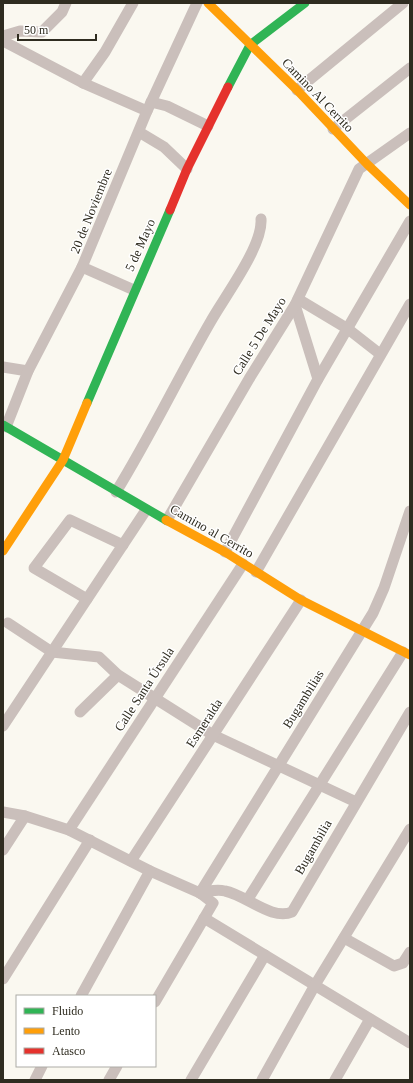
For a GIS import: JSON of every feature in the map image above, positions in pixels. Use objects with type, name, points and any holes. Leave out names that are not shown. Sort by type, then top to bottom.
[{"type":"street","points":[[3,36],[20,31],[42,32],[62,12],[66,3]]},
{"type":"street","points":[[83,83],[105,52],[133,3]]},
{"type":"street","name":"20 de Noviembre","points":[[5,426],[28,371],[82,267],[149,107],[197,3]]},
{"type":"street","points":[[250,45],[305,3]]},
{"type":"street","points":[[297,90],[403,3]]},
{"type":"street","name":"Camino Al Cerrito","points":[[215,5],[250,45],[297,90],[367,164],[410,205]]},
{"type":"street","points":[[3,41],[83,83],[149,107],[167,106],[208,126]]},
{"type":"street","name":"5 de Mayo","points":[[3,551],[63,460],[134,290],[187,169],[250,45]]},
{"type":"street","points":[[334,129],[410,68]]},
{"type":"street","points":[[139,132],[164,147],[187,169]]},
{"type":"street","name":"Calle 5 De Mayo","points":[[167,520],[249,379],[296,302],[359,169],[410,133]]},
{"type":"street","points":[[116,492],[134,462],[210,322],[254,249],[262,224],[261,218]]},
{"type":"street","points":[[225,552],[318,379],[348,330],[410,221]]},
{"type":"street","points":[[82,267],[134,290]]},
{"type":"street","points":[[296,302],[348,330],[380,354]]},
{"type":"street","points":[[296,302],[318,379]]},
{"type":"street","points":[[256,572],[410,304]]},
{"type":"street","points":[[3,367],[28,371]]},
{"type":"street","name":"Camino al Cerrito","points":[[5,426],[146,510],[225,552],[301,600],[407,654]]},
{"type":"street","points":[[3,726],[146,510]]},
{"type":"street","name":"Bugambilias","points":[[200,892],[374,613],[410,511]]},
{"type":"street","points":[[87,599],[34,568],[70,520],[123,545]]},
{"type":"street","name":"Calle Santa Úrsula","points":[[69,830],[243,564]]},
{"type":"street","name":"Esmeralda","points":[[131,861],[301,600]]},
{"type":"street","points":[[8,623],[52,652],[99,657],[118,675],[213,735],[278,767],[319,784],[356,802]]},
{"type":"street","points":[[248,899],[319,784],[407,654]]},
{"type":"street","points":[[80,712],[118,675]]},
{"type":"street","name":"Bugambilia","points":[[200,892],[215,889],[226,891],[248,899],[275,914],[285,916],[292,912],[410,712]]},
{"type":"street","points":[[3,812],[26,816],[69,830],[150,871],[200,892],[212,903],[156,1000]]},
{"type":"street","points":[[3,850],[26,816]]},
{"type":"street","points":[[262,1080],[316,985],[410,829]]},
{"type":"street","points":[[3,980],[90,840]]},
{"type":"street","points":[[82,995],[150,871]]},
{"type":"street","points":[[204,918],[410,1043]]},
{"type":"street","points":[[344,938],[394,966],[403,963],[410,952]]},
{"type":"street","points":[[190,1080],[265,955]]},
{"type":"street","points":[[335,1080],[370,1019]]},
{"type":"street","points":[[35,1080],[42,1067]]},
{"type":"street","points":[[109,1080],[116,1067]]},
{"type":"traffic: fast","points":[[228,87],[250,45],[305,3]]},
{"type":"traffic: fast","points":[[87,403],[170,210]]},
{"type":"traffic: fast","points":[[3,425],[166,520]]},
{"type":"traffic: slow","points":[[208,3],[297,90],[367,164],[410,205]]},
{"type":"traffic: slow","points":[[3,551],[63,460],[87,403]]},
{"type":"traffic: slow","points":[[166,520],[225,552],[301,600],[410,655]]},
{"type":"traffic: jam","points":[[170,210],[187,169],[228,87]]}]
